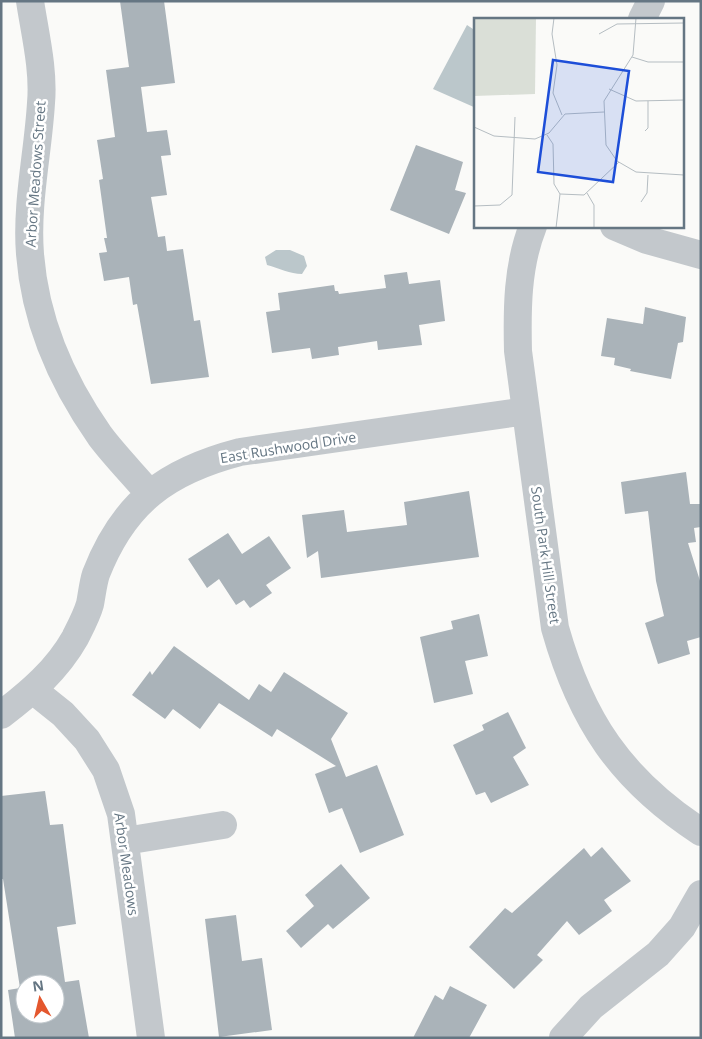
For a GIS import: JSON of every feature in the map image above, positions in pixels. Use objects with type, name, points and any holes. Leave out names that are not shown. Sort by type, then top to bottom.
[{"type":"street","name":"Arbor Meadows Street","points":[[30,1],[42,100],[30,225],[30,253],[36,299],[52,350],[75,397],[101,437],[149,494]]},
{"type":"street","points":[[642,18],[651,1]]},
{"type":"street","name":"South Park Hill Street","points":[[532,228],[522,270],[517,310],[518,352],[555,628],[566,668],[585,711],[607,746],[637,782],[672,813],[701,832]]},
{"type":"street","points":[[619,228],[647,240],[701,255]]},
{"type":"street","name":"East Rushwood Drive","points":[[1,714],[33,690],[54,668],[74,639],[89,606],[95,577],[106,550],[124,520],[149,494],[177,474],[210,460],[240,452],[526,410]]},
{"type":"street","name":"Arbor Meadows","points":[[33,690],[68,718],[87,740],[106,770],[121,814],[151,1038]]},
{"type":"street","points":[[124,841],[223,825]]},
{"type":"street","points":[[563,1038],[591,1007],[658,954],[682,927],[701,894]]},
{"type":"shaded area","points":[[467,25],[474,30],[474,107],[433,89]]},
{"type":"shaded area","points":[[276,250],[290,250],[304,256],[307,266],[302,274],[267,265],[265,257]]},
{"type":"building","points":[[120,1],[164,1],[175,83],[141,87],[147,132],[167,130],[171,155],[161,156],[167,195],[151,197],[158,237],[165,236],[167,251],[183,249],[194,321],[200,320],[209,377],[151,384],[137,304],[133,305],[129,277],[104,281],[99,253],[107,252],[104,238],[107,238],[99,180],[103,179],[97,140],[115,137],[106,70],[129,67]]},
{"type":"building","points":[[416,145],[463,162],[455,190],[466,193],[449,234],[390,210]]},
{"type":"building","points":[[407,272],[409,284],[440,280],[445,321],[419,325],[422,345],[378,350],[377,341],[338,347],[339,355],[312,359],[310,348],[272,353],[266,312],[280,310],[278,293],[334,285],[335,291],[338,291],[339,294],[386,288],[384,275]]},
{"type":"building","points":[[645,307],[686,317],[683,342],[678,343],[671,379],[630,371],[631,369],[614,365],[615,358],[601,356],[607,318],[643,324]]},
{"type":"building","points":[[686,472],[690,504],[701,504],[701,527],[694,528],[696,542],[688,543],[701,584],[701,637],[687,641],[690,654],[658,664],[645,623],[664,616],[656,581],[648,511],[625,514],[621,482]]},
{"type":"building","points":[[469,491],[479,557],[321,578],[318,551],[307,558],[302,515],[344,510],[347,532],[407,525],[404,502]]},
{"type":"building","points":[[228,533],[242,554],[269,536],[291,568],[266,585],[272,593],[250,608],[244,600],[236,605],[219,579],[207,588],[188,559]]},
{"type":"building","points":[[479,614],[488,656],[465,661],[473,694],[434,703],[420,637],[453,629],[451,621]]},
{"type":"building","points":[[174,646],[249,700],[259,684],[271,692],[284,672],[348,713],[331,739],[346,777],[377,765],[404,835],[360,853],[342,808],[329,813],[315,774],[336,766],[277,729],[272,737],[219,703],[200,729],[173,709],[165,719],[132,695],[150,671],[152,675]]},
{"type":"building","points":[[508,712],[526,748],[513,757],[529,785],[491,803],[485,792],[476,795],[453,745],[484,730],[482,725]]},
{"type":"building","points":[[45,791],[50,825],[63,824],[76,924],[57,927],[64,974],[18,974],[3,879],[1,879],[1,796]]},
{"type":"building","points":[[602,847],[631,881],[604,900],[612,911],[579,935],[567,921],[537,955],[543,960],[514,989],[469,947],[505,908],[512,913],[584,848],[591,857]]},
{"type":"building","points":[[341,864],[370,898],[333,929],[328,924],[301,948],[286,931],[314,906],[305,895]]},
{"type":"building","points":[[236,915],[242,961],[262,958],[272,1030],[219,1037],[205,919]]},
{"type":"building","points":[[79,980],[89,1038],[15,1038],[8,990],[15,989],[15,1024],[65,1024],[65,982]]},
{"type":"building","points":[[450,986],[487,1005],[469,1038],[413,1038],[435,995],[443,1000]]}]
